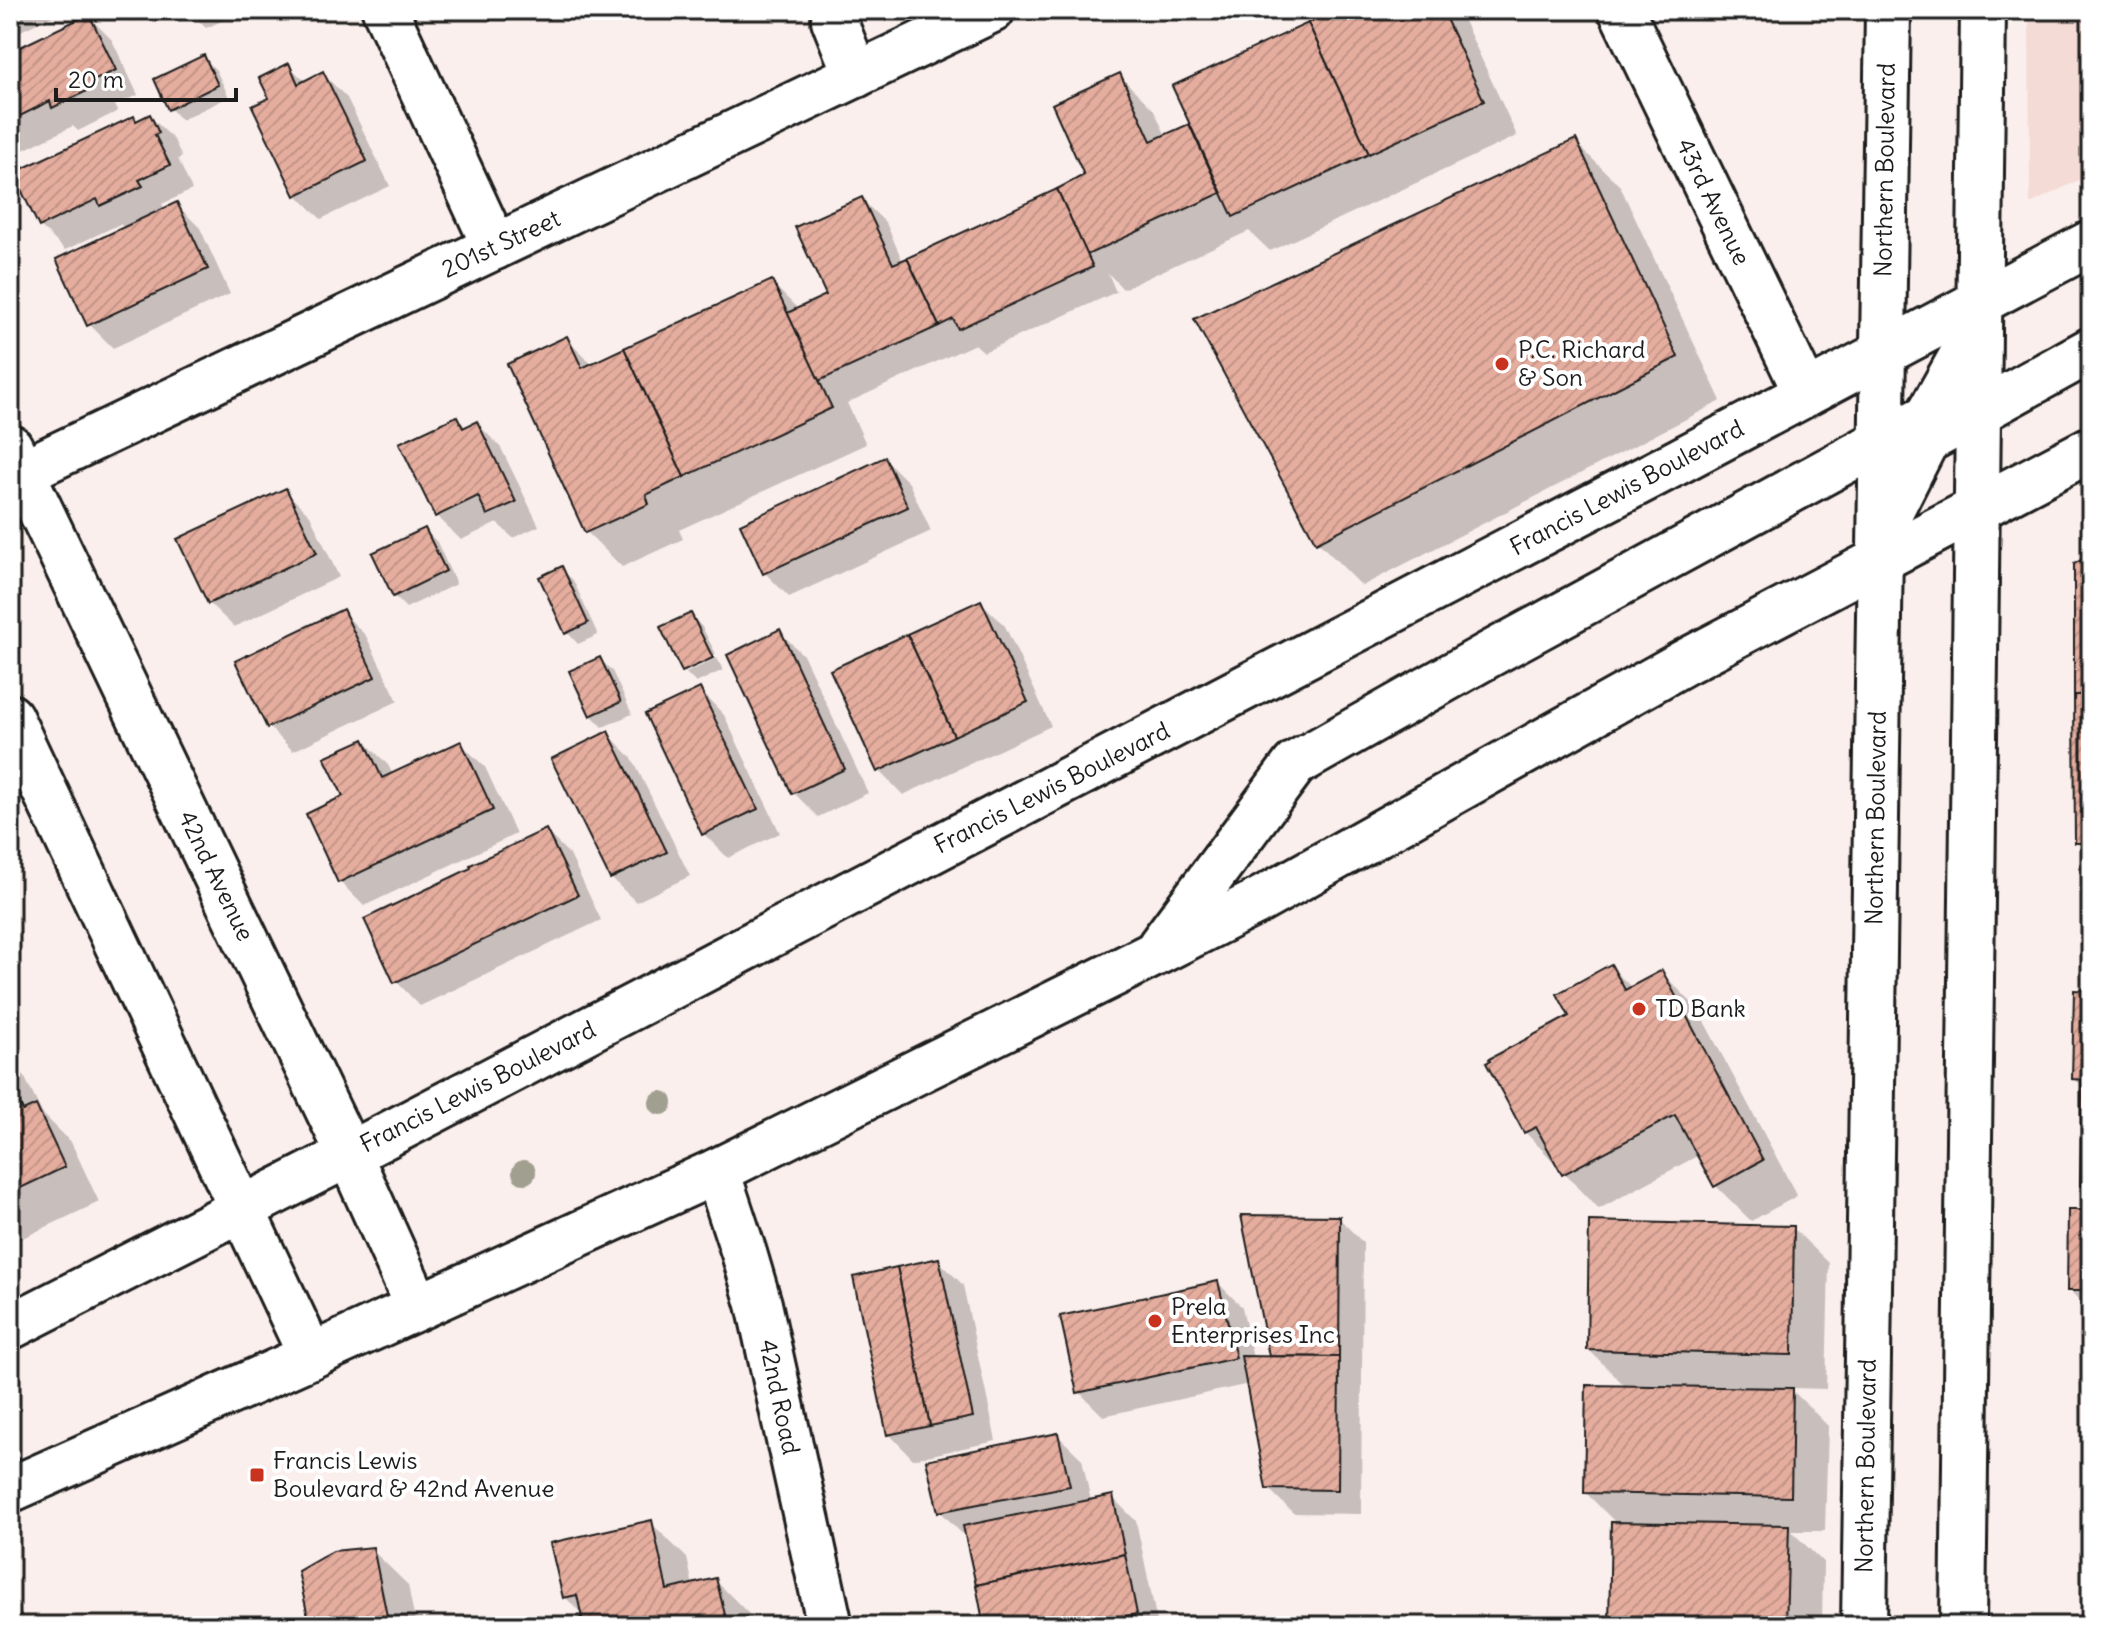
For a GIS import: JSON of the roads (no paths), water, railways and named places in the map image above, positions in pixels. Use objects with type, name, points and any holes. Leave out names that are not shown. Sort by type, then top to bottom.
[{"type":"main road","points":[[385,10],[495,247]]},
{"type":"main road","points":[[835,10],[834,20],[856,75]]},
{"type":"main road","name":"201st Street","points":[[14,465],[495,247],[992,10]]},
{"type":"main road","name":"43rd Avenue","points":[[1621,10],[1806,393]]},
{"type":"main road","name":"Northern Boulevard","points":[[1864,1626],[1888,10]]},
{"type":"main road","points":[[1963,1626],[1983,10]]},
{"type":"main road","name":"Francis Lewis Boulevard","points":[[10,1327],[349,1154],[1883,353],[1979,313],[2091,243]]},
{"type":"main road","points":[[1154,954],[1295,764],[1490,654],[1928,416],[1979,313]]},
{"type":"main road","points":[[1880,546],[1926,441],[2091,350]]},
{"type":"main road","points":[[10,1490],[717,1171],[1154,954],[1255,903],[1685,662],[1880,546],[1977,509],[2091,449]]},
{"type":"main road","name":"42nd Avenue","points":[[14,465],[349,1154],[418,1307]]},
{"type":"main road","points":[[10,717],[311,1356]]},
{"type":"main road","name":"42nd Road","points":[[717,1171],[759,1304],[830,1626]]},
{"type":"place","name":"P.C. Richard & Son","points":[[1502,364]]},
{"type":"place","name":"TD Bank","points":[[1639,1009]]},
{"type":"place","name":"Prela Enterprises Inc","points":[[1155,1321]]},
{"type":"place","name":"Francis Lewis Boulevard & 42nd Avenue","points":[[257,1475]]}]
